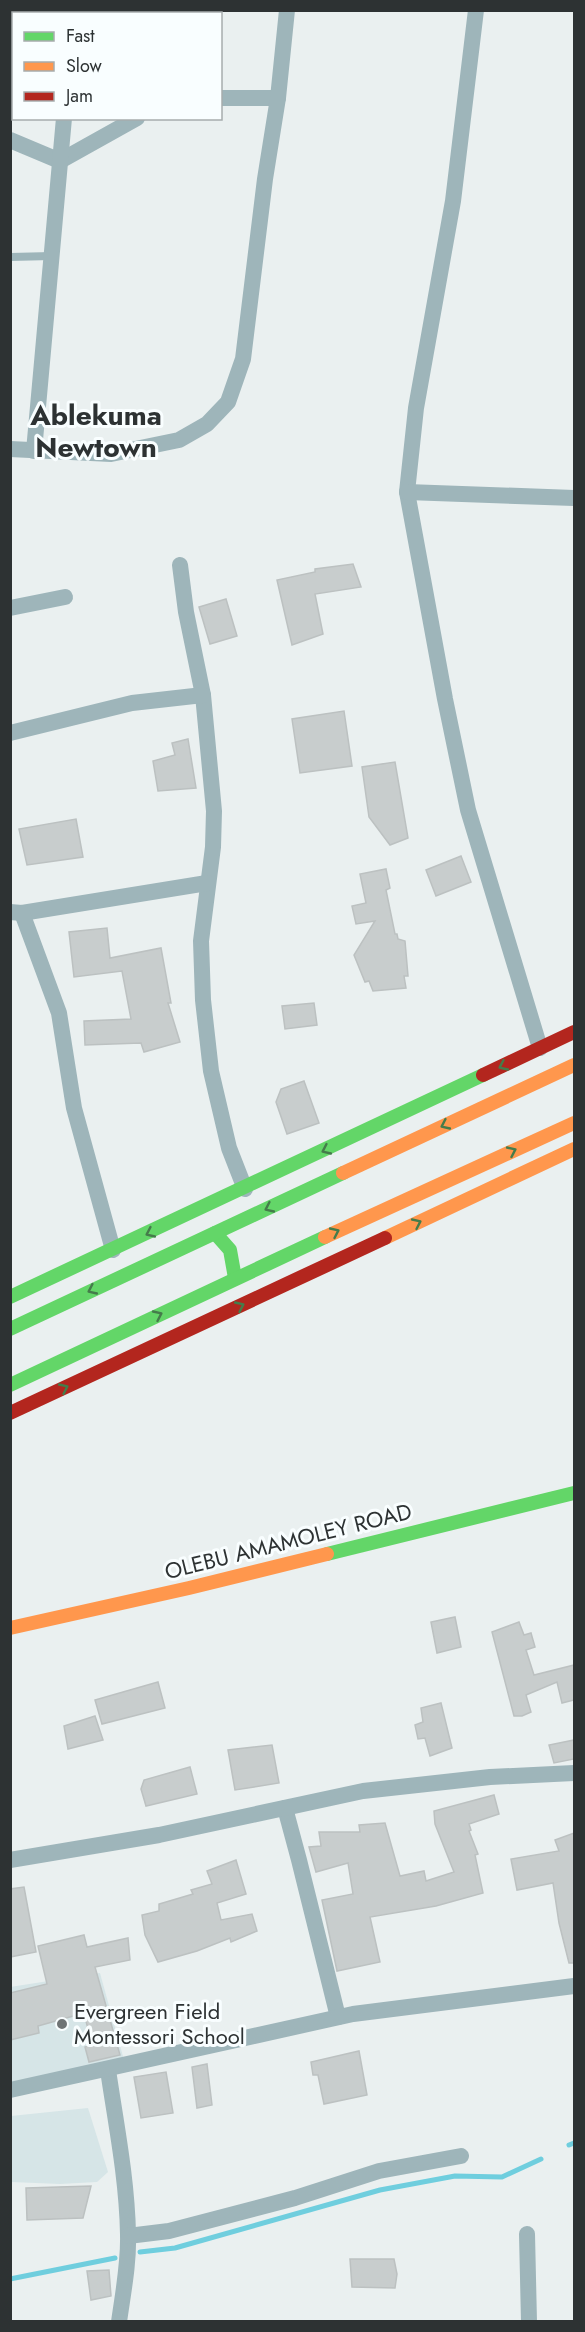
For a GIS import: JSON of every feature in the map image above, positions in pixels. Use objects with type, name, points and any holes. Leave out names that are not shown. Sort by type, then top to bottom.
[{"type":"street","points":[[10,449],[111,454],[179,440],[207,424],[228,402],[243,359],[265,179],[278,98],[287,10]]},
{"type":"street","points":[[476,10],[453,201],[416,408],[407,492],[468,810],[540,1048]]},
{"type":"street","points":[[222,98],[278,98]]},
{"type":"street","points":[[34,451],[64,120]]},
{"type":"street","points":[[60,161],[132,120]]},
{"type":"street","points":[[10,140],[60,161]]},
{"type":"street","points":[[407,492],[574,498]]},
{"type":"street","points":[[180,565],[186,612],[203,694],[214,811],[213,847],[201,941],[202,1000],[210,1059],[229,1148],[245,1189]]},
{"type":"street","points":[[10,608],[65,597]]},
{"type":"street","points":[[10,733],[132,703],[203,694]]},
{"type":"street","points":[[113,1250],[74,1108],[60,1013],[16,913],[207,883]]},
{"type":"street","points":[[10,1297],[245,1189],[574,1032]]},
{"type":"street","points":[[10,1329],[574,1065]]},
{"type":"street","points":[[10,1385],[235,1278],[574,1123]]},
{"type":"street","points":[[10,1413],[574,1149]]},
{"type":"street","points":[[216,1233],[230,1250],[235,1278]]},
{"type":"street","name":"OLEBU AMAMOLEY ROAD","points":[[10,1628],[189,1588],[574,1493]]},
{"type":"street","points":[[10,1860],[159,1835],[363,1791],[490,1777],[574,1773]]},
{"type":"street","points":[[285,1808],[300,1860],[338,2018]]},
{"type":"street","points":[[10,2090],[338,2018],[574,1986]]},
{"type":"street","points":[[108,2070],[126,2194],[128,2236],[119,2322]]},
{"type":"street","points":[[128,2236],[169,2231],[295,2198],[379,2171],[461,2156]]},
{"type":"street","points":[[527,2234],[529,2322]]},
{"type":"lane","points":[[10,257],[53,256]]},
{"type":"shaded area","name":"Evergreen Field Montessori School","points":[[100,1973],[124,2060],[11,2082],[10,1987]]},
{"type":"shaded area","points":[[88,2108],[108,2172],[97,2182],[60,2184],[11,2182],[11,2116]]},
{"type":"building","points":[[353,564],[361,587],[315,594],[323,634],[292,645],[277,580],[315,572],[315,569]]},
{"type":"building","points":[[226,599],[237,636],[210,644],[199,607]]},
{"type":"building","points":[[344,711],[352,766],[300,773],[292,719]]},
{"type":"building","points":[[188,739],[196,788],[158,791],[153,761],[175,755],[172,743]]},
{"type":"building","points":[[395,762],[408,838],[390,845],[369,817],[362,767]]},
{"type":"building","points":[[76,819],[83,857],[27,865],[19,829]]},
{"type":"building","points":[[461,856],[471,882],[436,896],[426,870]]},
{"type":"building","points":[[386,869],[390,888],[386,890],[395,934],[398,939],[405,941],[408,976],[404,976],[406,988],[373,991],[369,981],[365,982],[354,955],[375,921],[356,924],[352,906],[366,903],[360,874]]},
{"type":"building","points":[[107,928],[110,958],[161,948],[171,1003],[168,1003],[180,1042],[144,1052],[141,1043],[85,1045],[84,1021],[131,1019],[122,971],[74,977],[69,932]]},
{"type":"building","points":[[314,1003],[317,1025],[285,1029],[282,1006]]},
{"type":"building","points":[[304,1081],[319,1123],[287,1134],[276,1102],[281,1089]]},
{"type":"building","points":[[455,1617],[461,1647],[437,1653],[431,1622]]},
{"type":"building","points":[[519,1622],[524,1635],[531,1633],[535,1647],[526,1650],[534,1675],[574,1665],[574,1700],[562,1703],[557,1682],[526,1695],[531,1712],[522,1716],[514,1716],[492,1632]]},
{"type":"building","points":[[158,1682],[165,1708],[102,1724],[95,1700]]},
{"type":"building","points":[[441,1703],[452,1748],[430,1756],[425,1738],[418,1739],[415,1725],[423,1722],[421,1708]]},
{"type":"building","points":[[95,1716],[103,1740],[68,1749],[64,1726]]},
{"type":"building","points":[[574,1740],[574,1759],[554,1763],[549,1745]]},
{"type":"building","points":[[272,1745],[279,1783],[235,1790],[228,1750]]},
{"type":"building","points":[[190,1767],[197,1794],[146,1806],[141,1789],[144,1780]]},
{"type":"building","points":[[494,1795],[499,1814],[469,1824],[471,1830],[469,1831],[478,1854],[475,1855],[483,1893],[436,1906],[370,1917],[380,1962],[337,1971],[322,1900],[353,1894],[348,1863],[316,1872],[309,1847],[321,1846],[319,1832],[360,1832],[359,1825],[385,1823],[400,1876],[424,1871],[426,1881],[454,1872],[435,1824],[434,1811]]},
{"type":"building","points":[[574,1833],[574,1963],[569,1963],[559,1923],[553,1883],[517,1890],[511,1859],[559,1851],[555,1840]]},
{"type":"building","points":[[236,1860],[246,1894],[217,1903],[221,1920],[252,1914],[257,1931],[231,1942],[230,1938],[197,1951],[158,1962],[145,1935],[142,1915],[159,1911],[159,1904],[193,1894],[191,1890],[212,1884],[207,1871]]},
{"type":"building","points":[[24,1887],[36,1952],[10,1957],[10,1889]]},
{"type":"building","points":[[84,1935],[87,1947],[128,1938],[130,1960],[95,1967],[120,2055],[89,2062],[85,2047],[92,2045],[84,2013],[38,2026],[39,2033],[10,2040],[10,1993],[47,1984],[38,1946]]},
{"type":"building","points":[[359,2051],[367,2095],[324,2104],[318,2075],[313,2075],[311,2062]]},
{"type":"building","points":[[207,2064],[212,2105],[197,2108],[192,2067]]},
{"type":"building","points":[[166,2072],[173,2113],[141,2118],[134,2077]]},
{"type":"building","points":[[91,2186],[83,2218],[27,2220],[26,2188]]},
{"type":"building","points":[[350,2259],[394,2259],[397,2274],[395,2288],[352,2287]]},
{"type":"building","points":[[109,2270],[111,2296],[91,2300],[87,2271]]},
{"type":"waterway","points":[[569,2145],[574,2143]]},
{"type":"waterway","points":[[140,2252],[175,2248],[380,2190],[455,2176],[502,2177],[541,2159]]},
{"type":"waterway","points":[[10,2279],[115,2258]]},
{"type":"traffic: fast","points":[[10,1297],[483,1075]]},
{"type":"traffic: fast","points":[[10,1329],[343,1173]]},
{"type":"traffic: fast","points":[[215,1233],[230,1250],[235,1278]]},
{"type":"traffic: fast","points":[[10,1385],[325,1237]]},
{"type":"traffic: fast","points":[[327,1554],[574,1493]]},
{"type":"traffic: slow","points":[[343,1173],[574,1065]]},
{"type":"traffic: slow","points":[[325,1237],[574,1123]]},
{"type":"traffic: slow","points":[[385,1238],[574,1149]]},
{"type":"traffic: slow","points":[[10,1628],[327,1554]]},
{"type":"traffic: jam","points":[[483,1075],[574,1032]]},
{"type":"traffic: jam","points":[[10,1413],[385,1238]]},
{"type":"place","name":"Evergreen Field Montessori School","points":[[62,2024]]},
{"type":"district","name":"Ablekuma Newtown","points":[[96,431]]}]
